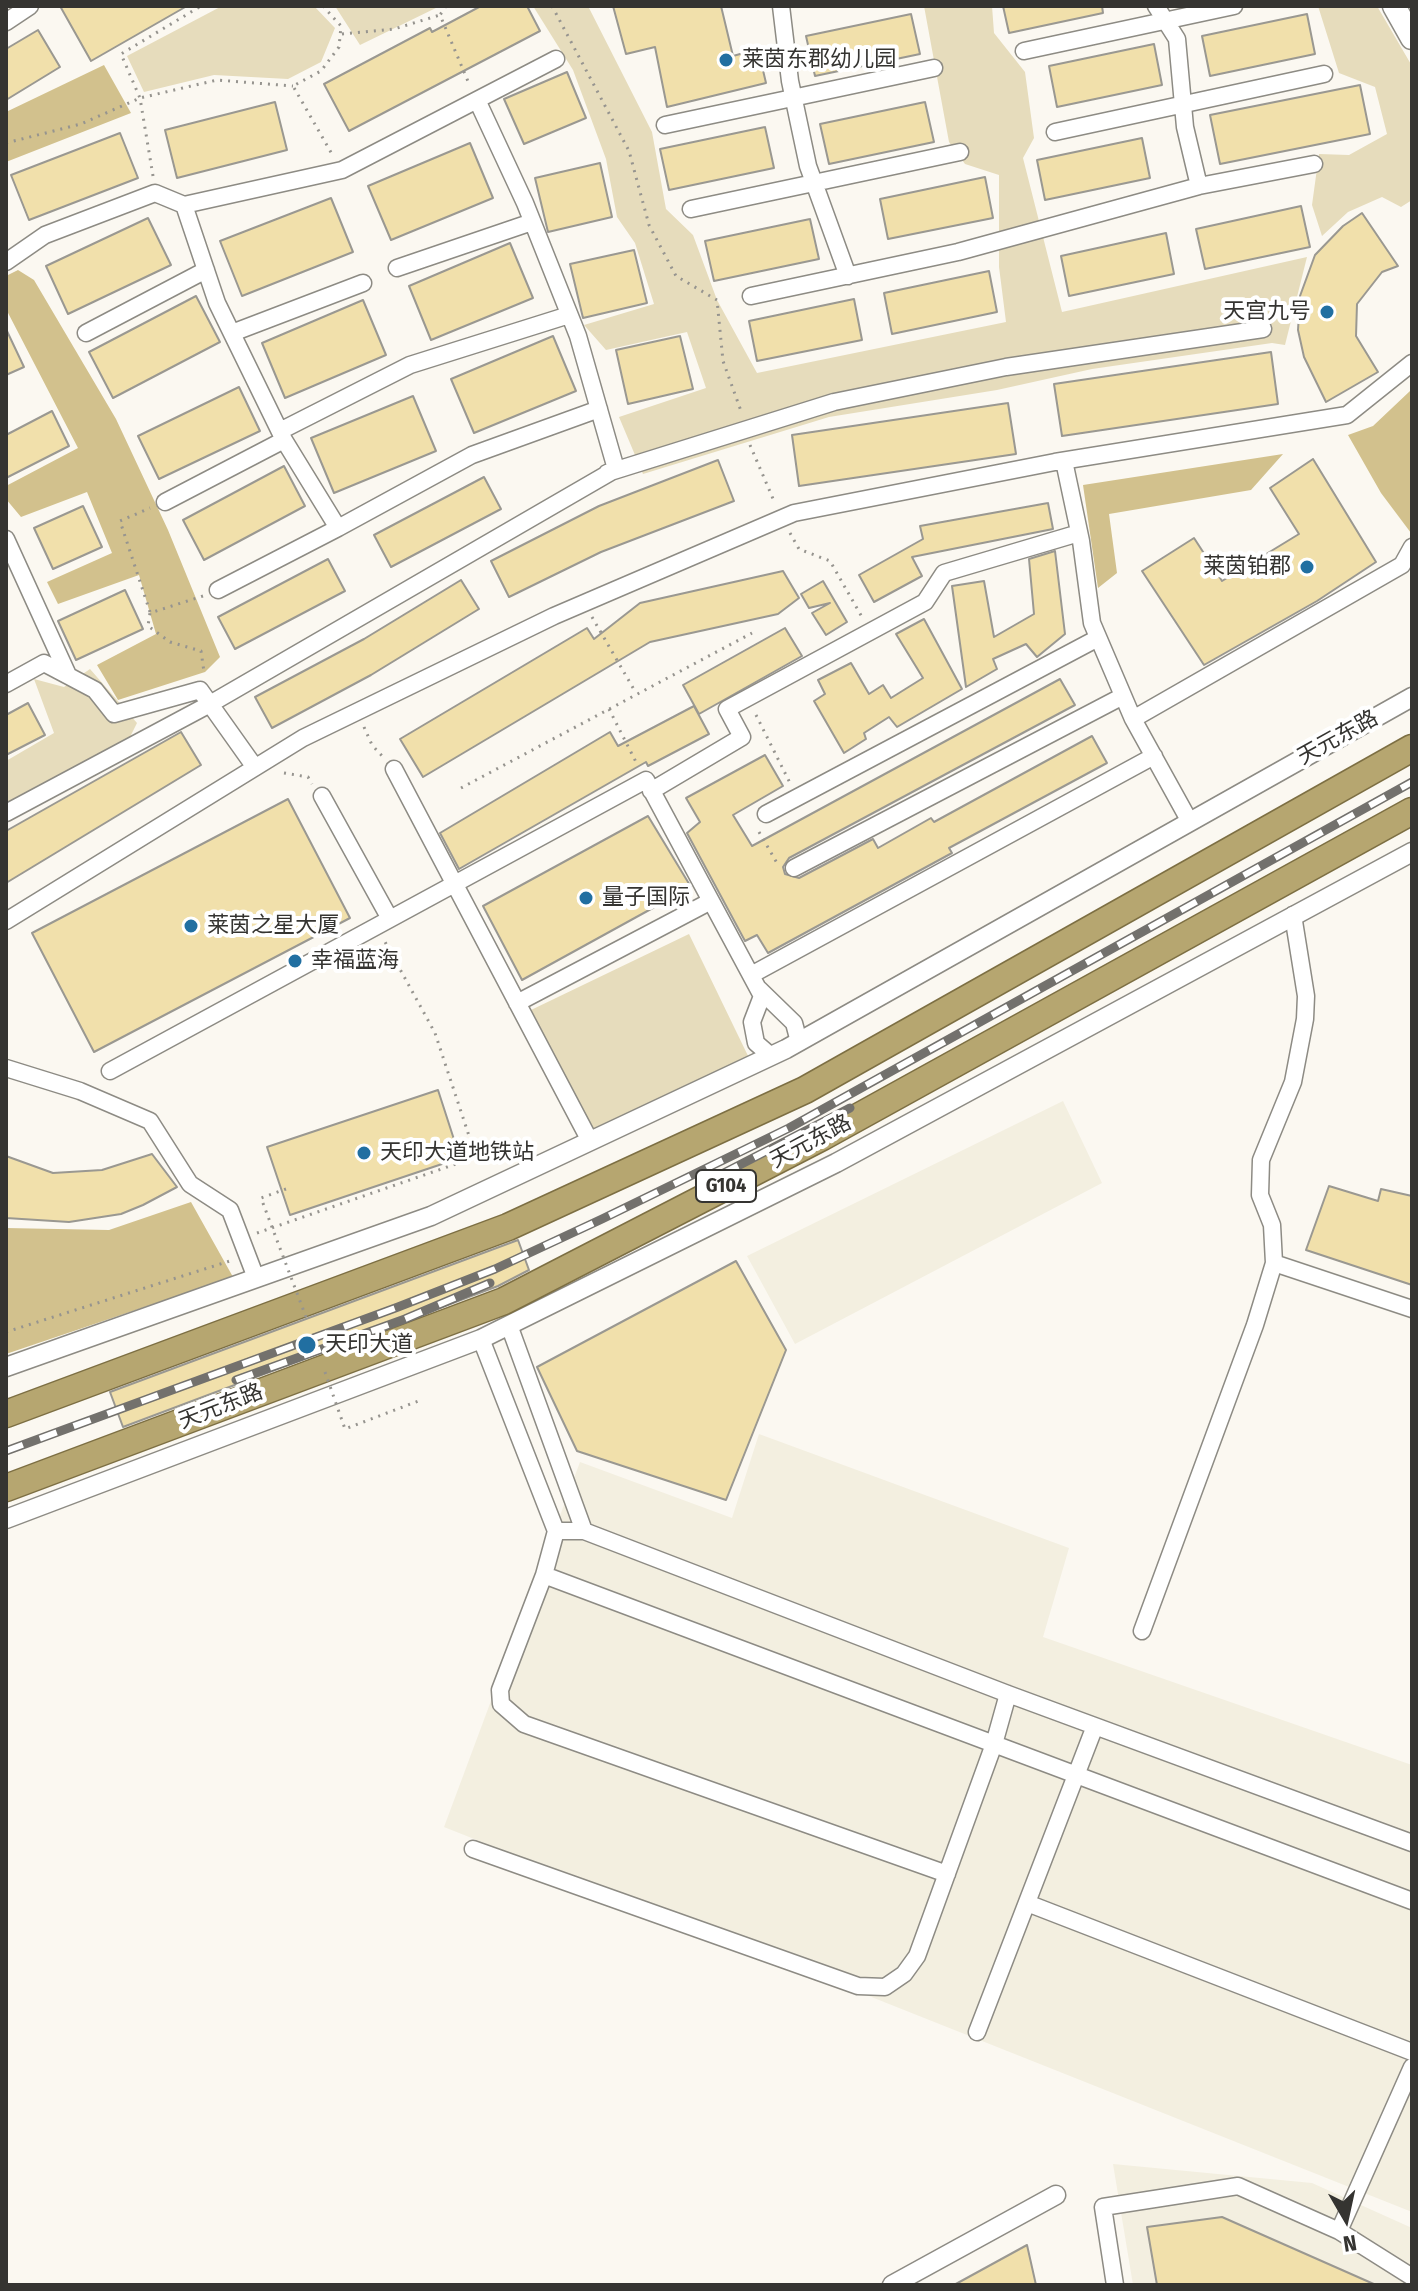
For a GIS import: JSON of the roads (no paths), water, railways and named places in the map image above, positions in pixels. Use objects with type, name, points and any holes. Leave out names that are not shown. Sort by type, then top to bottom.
[{"type":"highway","name":"天元东路","points":[[6,1414],[508,1227],[805,1090],[1412,748]]},
{"type":"highway","name":"天元东路","points":[[6,1488],[504,1301],[822,1137],[1412,811]]},
{"type":"main road","points":[[1394,6],[1412,38]]},
{"type":"street","points":[[6,22],[30,6]]},
{"type":"street","points":[[781,6],[793,98],[815,183],[848,276]]},
{"type":"street","points":[[1024,51],[1161,13],[1234,6]]},
{"type":"street","points":[[1161,13],[1177,39],[1185,127],[1199,186]]},
{"type":"street","points":[[6,262],[45,235],[155,193],[184,205],[342,170],[556,59]]},
{"type":"street","points":[[665,125],[934,68]]},
{"type":"street","points":[[1055,132],[1324,74]]},
{"type":"street","points":[[6,813],[210,704],[616,469],[569,315],[532,222],[477,100]]},
{"type":"street","points":[[691,209],[960,152]]},
{"type":"street","points":[[751,296],[958,252],[1199,186],[1314,164]]},
{"type":"street","points":[[184,205],[232,333],[282,436],[338,528]]},
{"type":"street","points":[[397,268],[532,222]]},
{"type":"street","points":[[86,333],[206,270]]},
{"type":"street","points":[[232,333],[363,283]]},
{"type":"street","points":[[165,502],[410,365],[569,315]]},
{"type":"street","points":[[607,473],[834,402],[1006,367],[1263,329]]},
{"type":"street","points":[[6,921],[258,764],[358,712],[585,603],[794,513],[1064,461],[1347,415],[1412,363]]},
{"type":"street","points":[[218,590],[472,455],[599,409]]},
{"type":"street","points":[[1064,461],[1079,533],[1092,623],[1133,719],[1190,822]]},
{"type":"street","points":[[110,1071],[454,884],[742,737],[727,709],[925,602],[944,573],[1079,533]]},
{"type":"street","points":[[6,539],[68,675]]},
{"type":"street","points":[[1133,719],[1402,565],[1412,547]]},
{"type":"street","points":[[766,814],[1098,638]]},
{"type":"street","points":[[6,684],[44,663],[95,690],[114,714],[200,690],[258,764]]},
{"type":"street","points":[[794,868],[1123,696]]},
{"type":"street","name":"天元东路","points":[[6,1367],[431,1216],[771,1056],[1412,697]]},
{"type":"street","points":[[755,982],[1154,756]]},
{"type":"street","points":[[394,769],[590,1141]]},
{"type":"street","points":[[648,785],[762,996],[752,1022],[756,1043],[771,1056]]},
{"type":"street","points":[[322,796],[383,922]]},
{"type":"street","name":"天元东路","points":[[6,1519],[481,1339],[836,1163],[1412,852]]},
{"type":"street","points":[[517,1003],[711,901]]},
{"type":"street","points":[[1142,1631],[1255,1325],[1274,1263],[1272,1225],[1260,1195],[1261,1160],[1293,1082],[1305,1019],[1306,996],[1293,915]]},
{"type":"street","points":[[755,982],[794,1023],[799,1042]]},
{"type":"street","points":[[6,1068],[80,1091],[150,1121],[190,1184],[230,1210],[256,1278]]},
{"type":"street","points":[[1274,1263],[1412,1309]]},
{"type":"street","points":[[509,1325],[584,1531]]},
{"type":"street","points":[[481,1339],[556,1531],[544,1575],[500,1690],[501,1704],[524,1724],[947,1874]]},
{"type":"street","points":[[556,1531],[584,1531],[1008,1694],[1412,1843]]},
{"type":"street","points":[[544,1575],[1412,1901]]},
{"type":"street","points":[[473,1849],[858,1986],[885,1987],[904,1974],[917,1956],[994,1744],[1008,1694]]},
{"type":"street","points":[[977,2032],[1095,1726]]},
{"type":"street","points":[[1027,1903],[1412,2052]]},
{"type":"street","points":[[1339,2231],[1412,2067]]},
{"type":"street","points":[[1115,2285],[1103,2207],[1238,2186],[1339,2231],[1412,2277]]},
{"type":"street","points":[[892,2285],[1056,2195]]},
{"type":"railway","points":[[6,1451],[398,1307],[495,1269],[602,1219],[789,1128],[1412,782]]},
{"type":"railway","points":[[722,1174],[850,1108]]},
{"type":"railway","points":[[236,1380],[405,1319],[490,1283]]},
{"type":"place","name":"莱茵东郡幼儿园","points":[[726,60]]},
{"type":"place","name":"天宫九号","points":[[1327,312]]},
{"type":"place","name":"莱茵铂郡","points":[[1307,567]]},
{"type":"place","name":"量子国际","points":[[586,898]]},
{"type":"place","name":"莱茵之星大厦","points":[[191,926]]},
{"type":"place","name":"幸福蓝海","points":[[295,961]]},
{"type":"place","name":"天印大道地铁站","points":[[364,1153]]},
{"type":"place","name":"天印大道","points":[[307,1345]]}]
